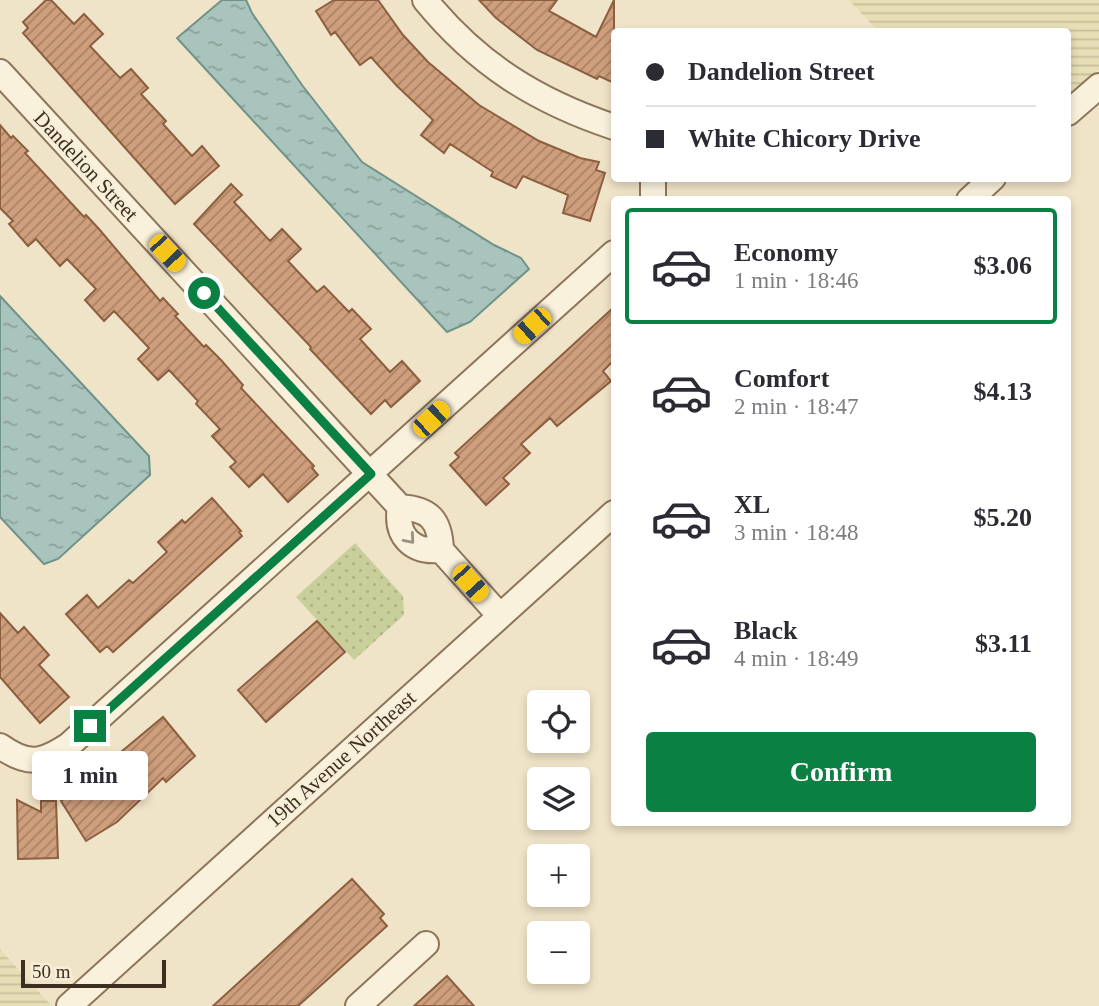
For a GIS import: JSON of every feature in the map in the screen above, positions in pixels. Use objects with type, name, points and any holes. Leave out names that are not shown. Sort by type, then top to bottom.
[{"type":"street","points":[[425,0],[449,29],[526,90],[611,126]]},
{"type":"street","name":"Dandelion Street","points":[[0,72],[400,507],[416,508],[428,514],[436,523],[441,550],[500,616]]},
{"type":"street","points":[[1071,111],[1099,86]]},
{"type":"street","points":[[973,196],[989,182]]},
{"type":"street","points":[[0,746],[25,759],[49,758],[69,745],[611,256]]},
{"type":"street","name":"19th Avenue Northeast","points":[[69,1006],[611,516]]},
{"type":"street","points":[[358,1006],[426,944]]},
{"type":"shaded area","points":[[849,0],[1099,0],[1099,70],[1071,95],[1071,28],[875,28]]},
{"type":"shaded area","points":[[0,949],[16,967],[52,1006],[0,1006]]},
{"type":"green space","points":[[355,543],[403,596],[404,615],[354,660],[296,597]]},
{"type":"water","points":[[222,0],[246,0],[252,13],[302,85],[362,162],[494,245],[521,258],[529,269],[470,322],[447,332],[177,38]]},
{"type":"water","points":[[0,296],[149,456],[150,475],[58,559],[44,564],[0,517]]},
{"type":"building","points":[[46,0],[51,0],[74,24],[84,14],[103,34],[90,46],[120,78],[131,69],[148,88],[141,94],[166,121],[163,124],[192,156],[202,146],[219,166],[175,204],[23,33],[28,28],[23,22]]},
{"type":"building","points":[[334,0],[378,0],[403,35],[428,62],[479,105],[539,141],[580,158],[599,162],[596,170],[605,173],[590,221],[563,213],[568,195],[523,176],[516,188],[491,176],[493,172],[450,144],[444,153],[421,135],[433,120],[371,57],[360,65],[335,32],[331,35],[316,11]]},
{"type":"building","points":[[479,0],[557,0],[549,11],[596,37],[614,0],[611,82],[599,76],[597,79],[537,50],[496,18]]},
{"type":"building","points":[[0,125],[28,151],[25,153],[84,217],[86,215],[99,229],[160,301],[163,298],[178,314],[175,316],[204,347],[206,345],[221,360],[243,385],[241,388],[314,466],[312,468],[318,475],[288,502],[263,474],[249,487],[230,467],[236,462],[212,436],[220,429],[196,404],[198,401],[169,370],[158,380],[138,359],[149,348],[114,311],[104,321],[85,300],[96,289],[67,259],[60,266],[36,239],[28,246],[9,224],[13,221],[0,208]]},
{"type":"building","points":[[231,184],[242,195],[234,202],[270,241],[282,229],[301,249],[288,261],[317,292],[324,286],[349,312],[352,309],[371,329],[360,339],[390,372],[402,361],[420,381],[391,407],[385,400],[371,414],[194,224]]},
{"type":"building","points":[[611,310],[611,363],[603,371],[611,381],[557,426],[550,418],[521,444],[530,453],[503,478],[509,484],[486,505],[450,465],[459,457],[455,453]]},
{"type":"building","points":[[212,498],[241,531],[239,532],[242,536],[113,652],[107,646],[100,652],[66,614],[87,595],[98,608],[129,580],[133,583],[167,552],[158,542],[182,520],[185,523]]},
{"type":"building","points":[[0,613],[18,633],[24,627],[49,655],[39,665],[69,697],[40,723],[0,677]]},
{"type":"building","points":[[317,621],[345,652],[266,722],[238,690]]},
{"type":"building","points":[[163,717],[195,756],[166,782],[163,778],[117,822],[86,841],[61,801],[106,770],[103,767]]},
{"type":"building","points":[[17,800],[41,812],[41,801],[56,801],[58,858],[18,859]]},
{"type":"building","points":[[352,879],[384,914],[380,918],[387,926],[298,1006],[213,1006]]},
{"type":"building","points":[[447,976],[474,1006],[414,1006]]},
{"type":"route","points":[[90,726],[371,474],[204,293]]}]
